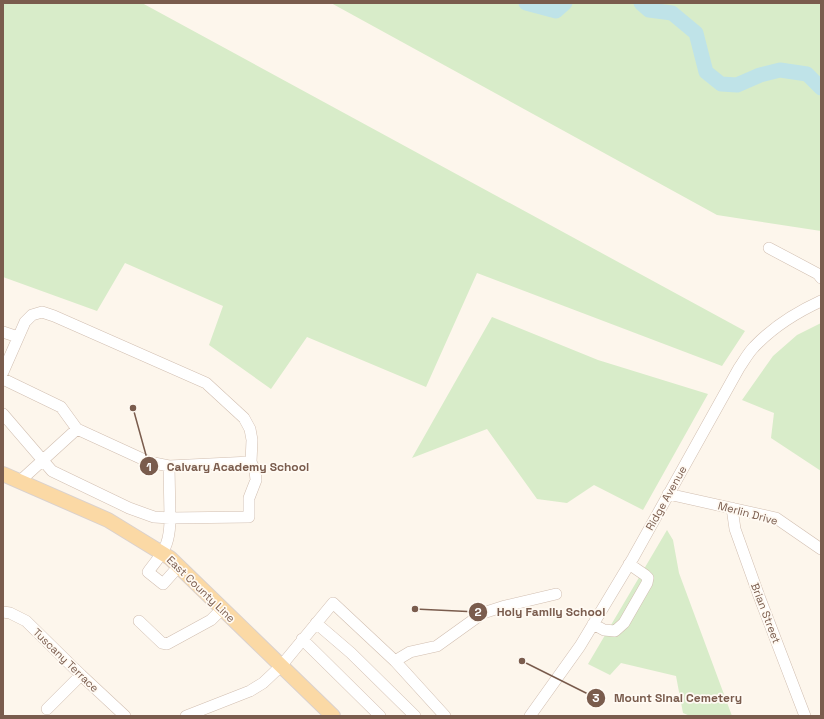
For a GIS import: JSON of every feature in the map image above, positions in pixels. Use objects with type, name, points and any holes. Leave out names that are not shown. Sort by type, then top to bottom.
[{"type":"main road","name":"East County Line","points":[[3,474],[108,520],[162,553],[179,566],[333,716]]},
{"type":"street","points":[[770,248],[818,274],[821,278]]},
{"type":"street","name":"Ridge Avenue","points":[[534,715],[580,646],[629,564],[739,368],[753,348],[777,327],[810,306],[821,302]]},
{"type":"street","points":[[3,372],[25,322],[32,315],[42,312],[206,384],[244,418],[250,429],[252,440],[251,462],[255,471],[256,480],[249,498],[249,517],[154,517],[130,508],[52,471],[3,414]]},
{"type":"street","points":[[3,332],[18,337]]},
{"type":"street","points":[[3,379],[61,407],[77,429],[149,462],[169,466],[251,462]]},
{"type":"street","points":[[20,481],[77,429]]},
{"type":"street","points":[[169,466],[170,533],[162,553],[148,572],[163,584],[179,566]]},
{"type":"street","name":"Merlin Drive","points":[[668,494],[776,518],[821,548]]},
{"type":"street","name":"Brian Street","points":[[732,508],[735,529],[759,596],[806,716]]},
{"type":"street","points":[[593,624],[604,630],[615,631],[624,623],[648,578],[629,564]]},
{"type":"street","points":[[395,660],[410,652],[437,646],[483,613],[505,606],[556,594]]},
{"type":"street","points":[[186,716],[256,688],[281,666],[333,603],[395,660],[442,715]]},
{"type":"street","points":[[139,621],[162,643],[167,644],[211,620],[222,609]]},
{"type":"street","name":"Tuscany Terrace","points":[[3,612],[14,615],[26,621],[125,716]]},
{"type":"street","points":[[316,623],[351,653],[415,716]]},
{"type":"street","points":[[302,640],[380,716]]},
{"type":"street","points":[[47,709],[81,675]]},
{"type":"green space","points":[[3,3],[142,3],[745,331],[722,366],[477,273],[426,387],[307,337],[271,389],[209,345],[223,306],[125,263],[97,311],[3,277]]},
{"type":"green space","points":[[331,3],[821,3],[821,231],[717,215]]},
{"type":"green space","points":[[492,317],[598,360],[708,394],[643,510],[594,485],[567,503],[537,499],[487,429],[412,458]]},
{"type":"green space","points":[[821,323],[821,471],[771,438],[774,413],[742,400],[773,356],[797,335]]},
{"type":"green space","points":[[667,530],[673,540],[679,573],[732,716],[690,716],[683,713],[676,676],[621,663],[610,675],[588,664]]},
{"type":"waterway","points":[[526,3],[556,11],[565,3]]},
{"type":"waterway","points":[[641,3],[649,10],[672,13],[696,33],[706,72],[721,84],[737,85],[760,75],[780,70],[807,74],[821,88]]},
{"type":"place","name":"Calvary Academy School","points":[[133,408]]},
{"type":"place","name":"Holy Family School","points":[[415,609]]},
{"type":"place","name":"Mount Sinai Cemetery","points":[[522,661]]}]
